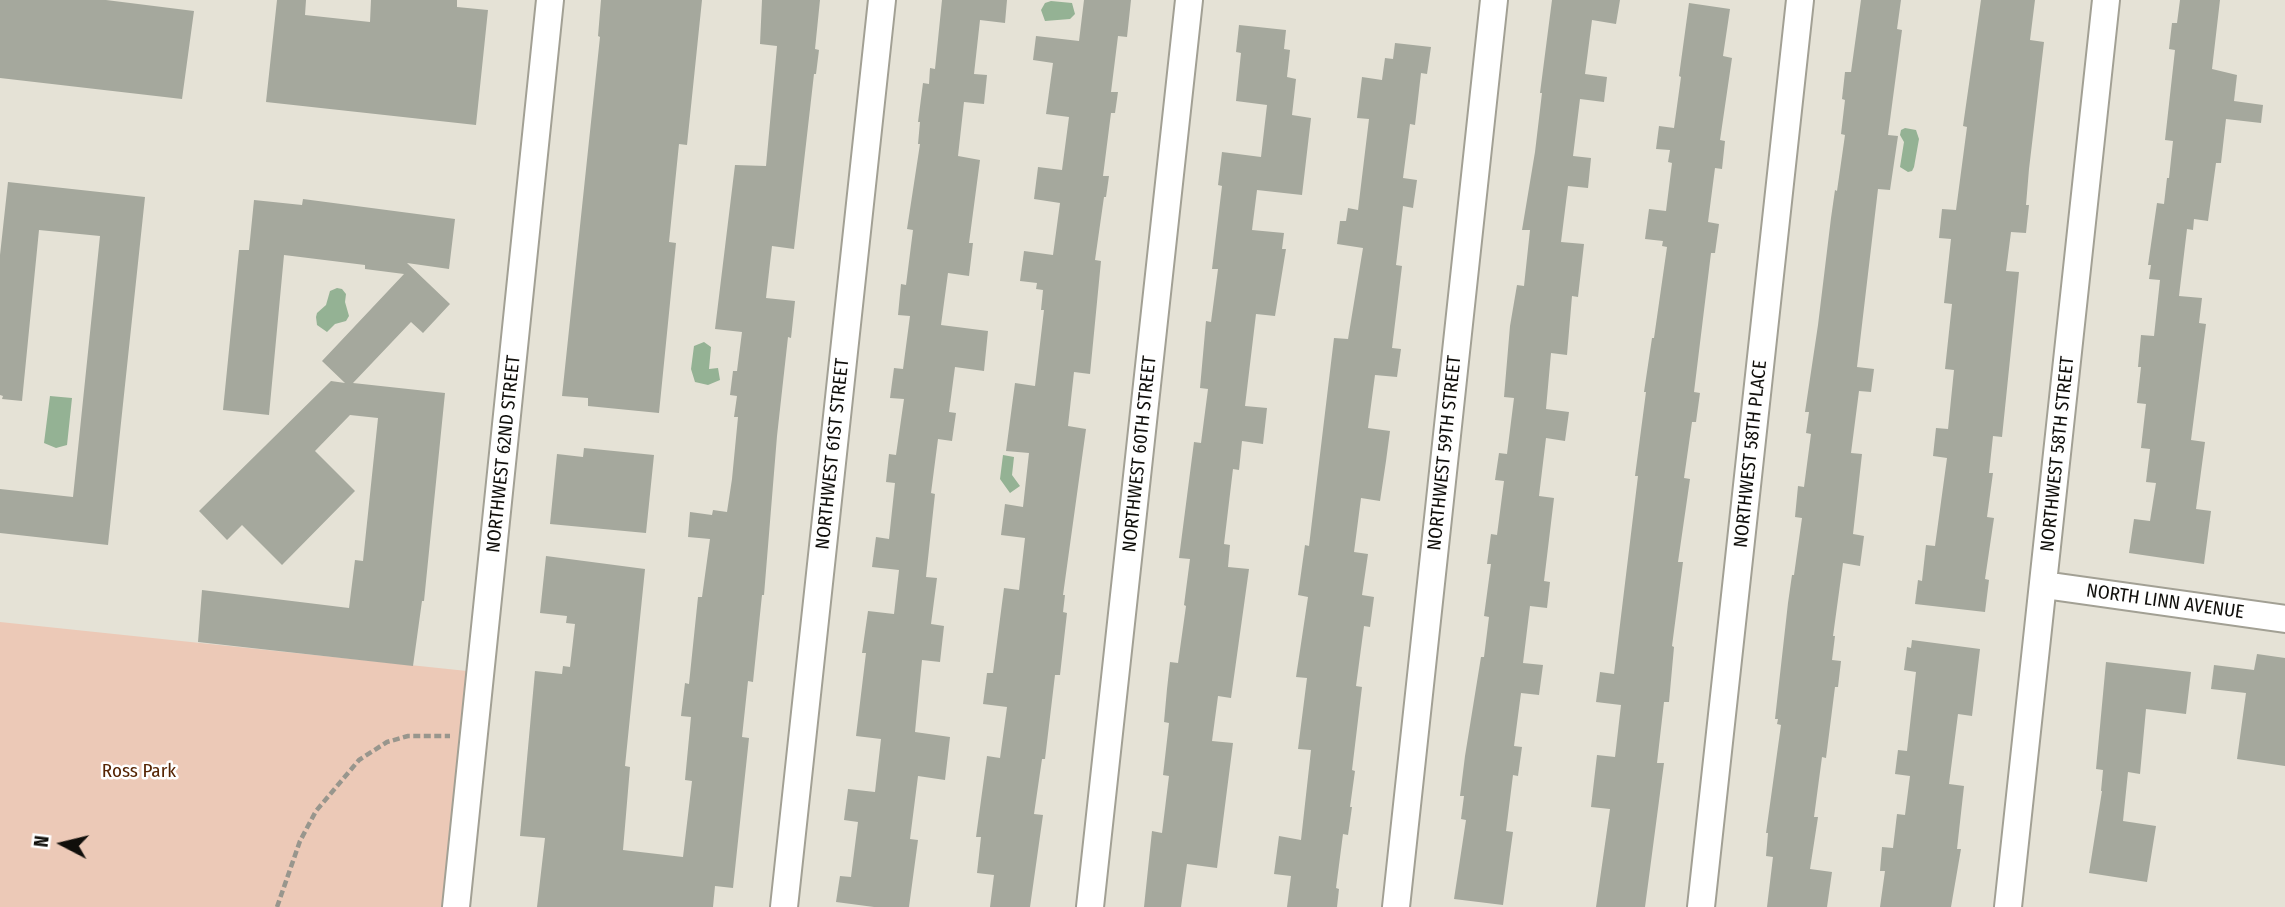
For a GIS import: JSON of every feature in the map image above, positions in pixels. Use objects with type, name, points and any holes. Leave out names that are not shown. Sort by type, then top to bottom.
[{"type":"street","name":"NORTHWEST 62ND STREET","points":[[456,907],[550,0]]},
{"type":"street","name":"NORTHWEST 61ST STREET","points":[[784,907],[882,0]]},
{"type":"street","name":"NORTHWEST 60TH STREET","points":[[1090,907],[1189,0]]},
{"type":"street","name":"NORTHWEST 59TH STREET","points":[[1396,907],[1494,0]]},
{"type":"street","name":"NORTHWEST 58TH PLACE","points":[[1701,907],[1800,0]]},
{"type":"street","name":"NORTHWEST 58TH STREET","points":[[2008,907],[2106,0]]},
{"type":"street","name":"NORTH LINN AVENUE","points":[[2044,585],[2285,620]]},
{"type":"path","points":[[277,907],[300,841],[316,811],[359,760],[387,742],[408,736],[475,738]]},
{"type":"green space","name":"Ross Park","points":[[0,622],[467,671],[443,907],[0,907]]},
{"type":"shaded area","points":[[1045,3],[1072,3],[1075,14],[1070,19],[1045,21],[1041,10]]},
{"type":"shaded area","points":[[1905,128],[1916,130],[1919,139],[1914,167],[1908,172],[1900,167],[1904,142],[1900,135]]},
{"type":"shaded area","points":[[337,288],[346,294],[349,316],[346,321],[335,324],[327,332],[317,325],[316,317],[326,305],[330,291]]},
{"type":"shaded area","points":[[704,342],[711,347],[709,369],[718,368],[720,380],[708,385],[695,382],[691,369],[694,346]]},
{"type":"shaded area","points":[[50,396],[72,398],[67,445],[56,448],[44,443]]},
{"type":"shaded area","points":[[1003,455],[1014,457],[1012,475],[1020,486],[1010,493],[1000,479]]},
{"type":"building","points":[[0,0],[106,0],[194,11],[182,99],[0,78]]},
{"type":"building","points":[[277,0],[306,0],[305,15],[370,22],[371,0],[457,0],[457,7],[488,10],[476,125],[266,102]]},
{"type":"building","points":[[601,0],[702,0],[687,145],[679,144],[669,242],[676,243],[659,413],[588,406],[588,398],[562,396],[600,37]]},
{"type":"building","points":[[762,0],[820,0],[815,49],[819,50],[794,249],[772,246],[766,298],[795,301],[791,338],[788,337],[777,436],[764,595],[753,682],[748,681],[742,737],[749,738],[733,888],[715,886],[713,907],[537,907],[545,838],[520,836],[535,671],[562,674],[563,666],[570,667],[575,624],[566,623],[567,616],[540,613],[546,556],[645,569],[625,766],[630,767],[623,850],[683,857],[692,781],[685,780],[691,717],[681,716],[685,683],[689,684],[698,597],[702,597],[710,539],[688,537],[690,512],[712,515],[713,510],[727,512],[732,479],[738,417],[734,417],[737,396],[730,395],[733,371],[737,371],[742,332],[715,329],[735,165],[766,166],[777,46],[760,44]]},
{"type":"building","points":[[942,0],[1007,0],[1005,23],[980,20],[974,74],[987,75],[984,104],[964,102],[958,156],[980,160],[969,243],[973,243],[969,276],[948,273],[941,325],[988,331],[984,371],[955,367],[949,412],[956,413],[952,441],[938,439],[931,493],[935,494],[926,577],[937,578],[931,624],[944,626],[940,662],[922,660],[915,732],[950,737],[945,780],[918,776],[910,839],[918,840],[909,907],[874,907],[836,902],[840,876],[851,877],[858,822],[844,820],[848,789],[875,792],[881,739],[856,736],[866,653],[862,653],[868,611],[894,614],[899,570],[872,567],[876,537],[889,539],[895,483],[886,482],[889,454],[896,455],[904,399],[890,398],[894,368],[903,369],[910,316],[898,315],[901,284],[906,285],[913,230],[907,229],[920,144],[918,122],[923,83],[929,84],[930,68],[935,69]]},
{"type":"building","points":[[1084,0],[1131,0],[1127,37],[1118,36],[1111,92],[1118,92],[1115,113],[1111,113],[1103,176],[1109,176],[1095,260],[1101,261],[1090,374],[1074,372],[1068,426],[1086,429],[1063,595],[1063,612],[1067,613],[1060,675],[1055,675],[1045,759],[1042,759],[1034,814],[1043,815],[1030,907],[990,907],[994,875],[977,873],[981,837],[976,837],[987,756],[1000,758],[1007,707],[983,704],[987,673],[993,673],[1004,588],[1019,590],[1025,538],[1001,535],[1005,504],[1023,507],[1029,453],[1006,451],[1015,383],[1035,386],[1044,310],[1041,310],[1043,290],[1036,289],[1037,283],[1020,281],[1024,251],[1053,255],[1060,203],[1034,199],[1038,167],[1062,170],[1069,117],[1046,114],[1053,63],[1033,60],[1036,36],[1079,41]]},
{"type":"building","points":[[1552,0],[1620,0],[1616,24],[1592,20],[1585,74],[1607,77],[1604,102],[1580,99],[1573,156],[1591,158],[1588,188],[1568,186],[1561,242],[1584,244],[1578,297],[1572,296],[1567,355],[1551,353],[1546,409],[1569,412],[1565,441],[1546,438],[1539,496],[1554,498],[1544,581],[1550,582],[1547,608],[1530,606],[1523,663],[1543,665],[1539,695],[1521,693],[1514,746],[1522,747],[1518,776],[1513,775],[1506,831],[1513,832],[1503,905],[1454,899],[1466,820],[1461,819],[1464,796],[1460,796],[1489,617],[1484,616],[1491,564],[1487,564],[1491,534],[1497,535],[1504,481],[1495,480],[1499,453],[1507,454],[1514,398],[1504,397],[1510,326],[1517,285],[1524,286],[1530,230],[1522,230],[1535,152]]},
{"type":"building","points":[[1861,0],[1901,0],[1897,29],[1902,30],[1888,135],[1898,136],[1890,190],[1878,189],[1857,367],[1874,369],[1871,392],[1859,391],[1851,453],[1862,454],[1853,534],[1864,536],[1860,566],[1843,563],[1832,660],[1841,661],[1826,758],[1822,757],[1814,817],[1818,817],[1810,869],[1832,872],[1827,907],[1767,907],[1773,857],[1766,856],[1766,833],[1781,725],[1777,724],[1778,719],[1775,719],[1788,603],[1802,518],[1795,517],[1798,486],[1804,487],[1811,434],[1806,433],[1809,412],[1805,412],[1845,135],[1841,134],[1845,72],[1851,72]]},
{"type":"building","points":[[1981,0],[2035,0],[2030,40],[2044,42],[2029,169],[2026,233],[2011,232],[2006,271],[2019,272],[2002,437],[1993,436],[1989,473],[1993,473],[1987,517],[1994,518],[1985,579],[1989,580],[1985,612],[1915,604],[1918,580],[1922,581],[1926,545],[1935,546],[1947,458],[1933,456],[1936,428],[1948,429],[1954,370],[1945,369],[1952,304],[1944,303],[1951,239],[1939,238],[1942,209],[1956,210],[1967,127],[1963,126]]},
{"type":"building","points":[[2180,0],[2220,0],[2212,69],[2237,75],[2234,101],[2263,105],[2261,123],[2226,119],[2221,163],[2216,163],[2208,221],[2194,219],[2193,230],[2187,229],[2179,296],[2202,298],[2199,323],[2206,324],[2191,440],[2205,442],[2196,509],[2211,511],[2204,564],[2129,553],[2134,519],[2150,521],[2156,483],[2146,482],[2150,449],[2141,448],[2146,404],[2137,403],[2141,367],[2138,367],[2141,335],[2154,336],[2160,280],[2149,279],[2151,265],[2148,265],[2157,203],[2164,204],[2169,178],[2173,141],[2165,140],[2175,50],[2169,49],[2172,23],[2177,23]]},
{"type":"building","points":[[1689,3],[1730,9],[1723,56],[1732,58],[1720,140],[1725,141],[1722,169],[1715,168],[1708,222],[1719,224],[1715,253],[1711,253],[1694,392],[1700,393],[1696,422],[1692,422],[1684,478],[1690,479],[1678,562],[1683,562],[1672,646],[1669,702],[1664,702],[1657,763],[1664,763],[1645,907],[1596,907],[1610,809],[1591,807],[1597,755],[1615,757],[1621,705],[1596,702],[1600,672],[1614,674],[1638,476],[1635,476],[1644,392],[1667,247],[1662,246],[1663,241],[1645,239],[1649,209],[1666,211],[1672,163],[1668,162],[1670,150],[1656,149],[1659,126],[1674,128]]},
{"type":"building","points":[[1239,25],[1286,30],[1284,49],[1290,50],[1287,77],[1296,79],[1292,115],[1311,118],[1302,195],[1257,190],[1252,230],[1284,233],[1282,249],[1286,249],[1275,316],[1256,314],[1245,406],[1267,408],[1263,444],[1242,441],[1239,470],[1233,469],[1224,544],[1230,545],[1228,567],[1249,569],[1231,698],[1218,696],[1212,741],[1233,743],[1217,868],[1187,864],[1181,907],[1144,907],[1152,831],[1162,833],[1169,776],[1163,775],[1169,723],[1164,722],[1170,662],[1178,663],[1186,606],[1190,559],[1179,558],[1194,442],[1201,443],[1208,389],[1200,388],[1206,321],[1211,322],[1218,269],[1212,269],[1222,186],[1218,185],[1222,152],[1261,157],[1267,105],[1236,101],[1241,53],[1236,52]]},
{"type":"building","points":[[1395,43],[1431,47],[1427,74],[1421,73],[1415,125],[1410,124],[1403,178],[1417,180],[1413,208],[1403,206],[1396,265],[1402,266],[1392,348],[1401,349],[1397,377],[1375,375],[1368,428],[1390,431],[1380,501],[1361,498],[1354,552],[1368,554],[1362,595],[1374,597],[1370,627],[1364,626],[1356,686],[1362,687],[1352,770],[1355,771],[1352,807],[1348,835],[1343,834],[1336,888],[1339,889],[1337,907],[1287,907],[1291,876],[1274,874],[1279,836],[1301,840],[1311,750],[1298,749],[1307,678],[1296,677],[1308,597],[1298,595],[1305,545],[1309,546],[1334,338],[1348,339],[1363,248],[1337,244],[1340,221],[1346,221],[1348,208],[1358,210],[1369,119],[1357,118],[1362,77],[1382,80],[1385,58],[1393,59]]},
{"type":"building","points":[[8,182],[145,197],[108,545],[0,533],[0,489],[73,497],[100,236],[39,230],[22,401],[2,399],[0,255]]},
{"type":"building","points":[[303,199],[455,219],[449,269],[407,263],[450,304],[423,333],[411,322],[353,383],[445,393],[424,601],[413,666],[198,642],[202,590],[349,608],[355,560],[363,561],[378,418],[350,415],[315,451],[355,491],[282,565],[242,525],[227,540],[199,511],[331,381],[345,383],[322,361],[404,274],[365,269],[365,265],[284,255],[269,415],[223,410],[239,250],[249,250],[254,200],[302,205]]},
{"type":"building","points":[[584,448],[654,455],[646,533],[550,524],[557,454],[583,457]]},
{"type":"building","points":[[1912,640],[1980,649],[1972,716],[1958,714],[1949,784],[1964,786],[1957,849],[1961,849],[1951,907],[1880,907],[1885,871],[1880,871],[1882,847],[1893,848],[1897,814],[1905,815],[1910,776],[1895,774],[1898,750],[1907,751],[1916,672],[1904,670],[1907,647],[1911,648]]},
{"type":"building","points":[[2257,654],[2285,658],[2285,766],[2237,759],[2246,693],[2211,689],[2214,665],[2254,670]]},
{"type":"building","points":[[2106,662],[2191,672],[2186,714],[2146,709],[2140,774],[2128,772],[2123,821],[2156,826],[2147,882],[2089,873],[2102,791],[2103,770],[2096,769]]}]
